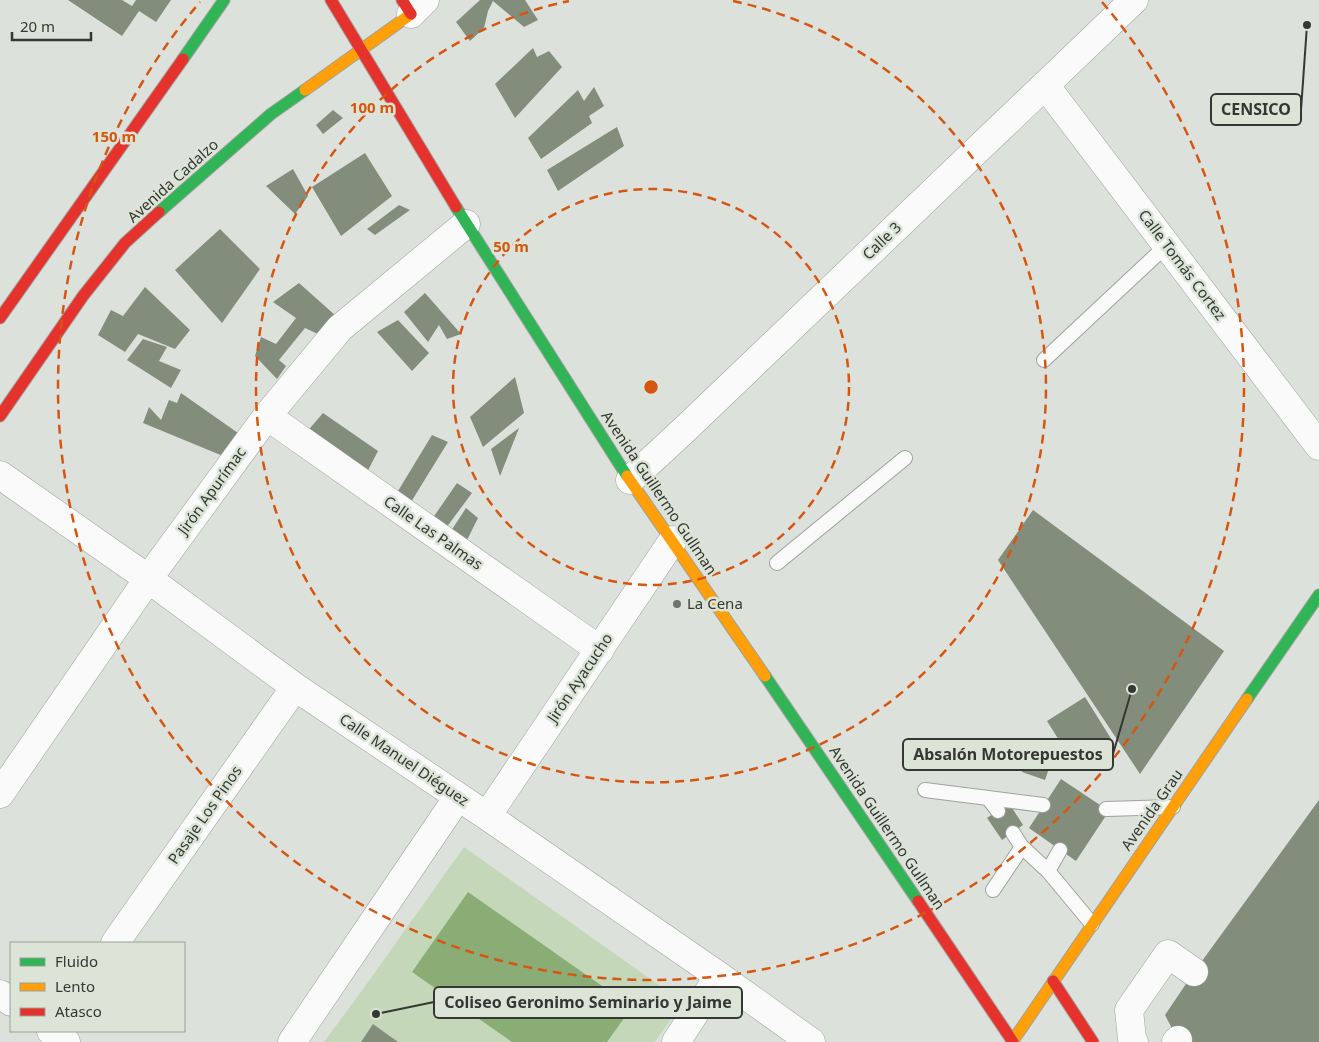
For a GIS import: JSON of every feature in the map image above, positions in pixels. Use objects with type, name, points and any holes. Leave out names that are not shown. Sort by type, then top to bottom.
[{"type":"main road","points":[[0,318],[224,0]]},
{"type":"main road","name":"Avenida Guillermo Gullman","points":[[331,0],[466,224],[630,480],[673,540],[1012,1041]]},
{"type":"main road","name":"Avenida Cadalzo","points":[[0,416],[83,296],[125,243],[271,114],[361,49],[413,5]]},
{"type":"main road","name":"Avenida Grau","points":[[1012,1041],[1319,595]]},
{"type":"main road","points":[[1053,980],[1092,1042]]},
{"type":"street","name":"Calle 3","points":[[630,480],[1134,0]]},
{"type":"street","name":"Calle Tomás Cortez","points":[[1045,85],[1319,446]]},
{"type":"street","name":"Jirón Apurímac","points":[[0,794],[148,579],[267,416],[340,328],[466,224]]},
{"type":"street","name":"Calle Las Palmas","points":[[267,416],[600,650]]},
{"type":"street","name":"Calle Manuel Diéguez","points":[[0,475],[148,579],[295,687],[488,816],[811,1042]]},
{"type":"street","name":"Jirón Ayacucho","points":[[488,816],[673,540]]},
{"type":"street","name":"Pasaje Los Pinos","points":[[116,942],[295,687]]},
{"type":"street","points":[[292,1042],[458,797]]},
{"type":"street","points":[[1131,1041],[1129,1010],[1168,954],[1194,972]]},
{"type":"street","points":[[676,1042],[719,976]]},
{"type":"lane","points":[[1044,360],[1166,244]]},
{"type":"lane","points":[[777,563],[905,458]]},
{"type":"lane","points":[[925,790],[1043,805]]},
{"type":"lane","points":[[988,798],[998,811]]},
{"type":"lane","points":[[1106,809],[1173,807]]},
{"type":"lane","points":[[1013,833],[1022,848],[1048,871],[1092,924]]},
{"type":"lane","points":[[993,890],[1022,848]]},
{"type":"lane","points":[[1048,871],[1060,850]]},
{"type":"shaded area","points":[[464,847],[683,1002],[655,1042],[324,1042]]},
{"type":"shaded area","points":[[468,892],[632,1007],[607,1042],[512,1042],[412,972]]},
{"type":"building","points":[[68,0],[122,0],[132,6],[136,0],[171,0],[156,22],[139,11],[122,36]]},
{"type":"building","points":[[480,0],[525,0],[538,20],[524,27],[493,1],[488,11],[484,28],[470,41],[456,22]]},
{"type":"building","points":[[533,48],[537,57],[549,51],[562,67],[515,118],[495,84]]},
{"type":"building","points":[[594,87],[604,106],[589,116],[592,123],[541,159],[528,138],[578,90],[584,101]]},
{"type":"building","points":[[333,110],[343,118],[323,134],[316,125]]},
{"type":"building","points":[[617,127],[624,146],[558,191],[547,170]]},
{"type":"building","points":[[365,153],[392,196],[341,236],[312,187]]},
{"type":"building","points":[[293,169],[308,196],[295,214],[266,186]]},
{"type":"building","points":[[399,205],[410,210],[375,235],[367,229]]},
{"type":"building","points":[[220,229],[260,269],[222,323],[175,270]]},
{"type":"building","points":[[299,283],[336,316],[320,335],[305,328],[279,360],[286,366],[277,379],[255,356],[261,337],[276,344],[296,318],[273,302]]},
{"type":"building","points":[[145,287],[190,330],[175,349],[138,334],[125,352],[98,335],[111,310],[123,316]]},
{"type":"building","points":[[425,293],[461,334],[447,339],[439,325],[428,342],[404,312]]},
{"type":"building","points":[[398,320],[429,353],[412,371],[377,332]]},
{"type":"building","points":[[143,339],[167,347],[159,361],[181,370],[171,388],[127,360]]},
{"type":"building","points":[[515,377],[524,413],[483,447],[470,417]]},
{"type":"building","points":[[181,393],[238,433],[223,456],[143,423],[149,407],[161,420],[169,400],[177,403]]},
{"type":"building","points":[[323,413],[378,451],[365,476],[305,434]]},
{"type":"building","points":[[519,428],[500,476],[491,449]]},
{"type":"building","points":[[432,435],[448,442],[411,502],[395,496]]},
{"type":"building","points":[[457,483],[472,493],[443,532],[430,522]]},
{"type":"building","points":[[466,508],[478,518],[464,546],[449,534]]},
{"type":"building","points":[[1033,510],[1224,651],[1140,774],[998,560]]},
{"type":"building","points":[[1085,697],[1115,745],[1077,769],[1047,721]]},
{"type":"building","points":[[1030,749],[1053,757],[1045,780],[1022,772]]},
{"type":"building","points":[[1061,779],[1109,811],[1076,861],[1029,828]]},
{"type":"building","points":[[1319,800],[1319,1042],[1179,1042],[1165,1015]]},
{"type":"building","points":[[1009,803],[1023,825],[1002,840],[987,818]]},
{"type":"building","points":[[373,1024],[398,1042],[361,1042]]},
{"type":"traffic: fast","points":[[183,59],[224,0]]},
{"type":"traffic: fast","points":[[159,212],[271,114],[305,90]]},
{"type":"traffic: fast","points":[[456,207],[627,476]]},
{"type":"traffic: fast","points":[[1247,699],[1319,595]]},
{"type":"traffic: fast","points":[[765,676],[918,901]]},
{"type":"traffic: slow","points":[[305,90],[411,14]]},
{"type":"traffic: slow","points":[[627,476],[765,676]]},
{"type":"traffic: slow","points":[[1012,1042],[1247,699]]},
{"type":"traffic: jam","points":[[331,0],[456,207]]},
{"type":"traffic: jam","points":[[402,0],[411,14]]},
{"type":"traffic: jam","points":[[0,318],[183,59]]},
{"type":"traffic: jam","points":[[0,416],[83,296],[125,243],[159,212]]},
{"type":"traffic: jam","points":[[918,901],[1013,1042]]},
{"type":"traffic: jam","points":[[1053,981],[1093,1042]]},
{"type":"place","name":"CENSICO","points":[[1307,25]]},
{"type":"place","name":"La Cena","points":[[677,604]]},
{"type":"place","name":"Absalón Motorepuestos","points":[[1132,689]]},
{"type":"place","name":"Coliseo Geronimo Seminario y Jaime","points":[[376,1014]]}]
